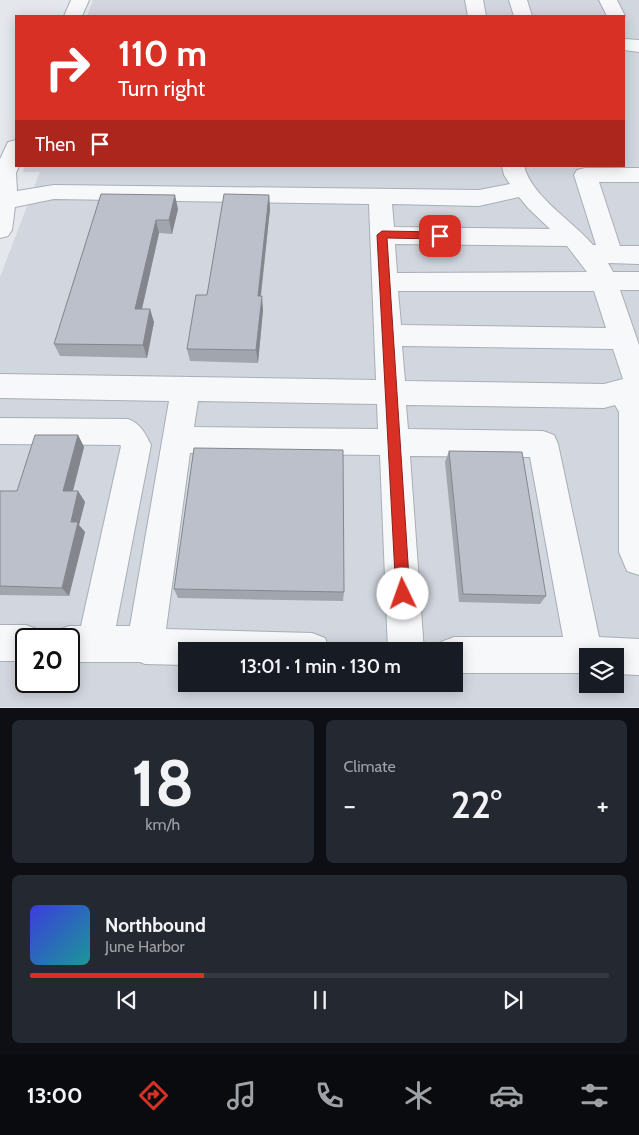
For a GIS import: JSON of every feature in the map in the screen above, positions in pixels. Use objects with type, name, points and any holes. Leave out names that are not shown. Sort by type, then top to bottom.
[{"type":"street","points":[[73,15],[80,0]]},
{"type":"street","points":[[474,0],[478,15]]},
{"type":"street","points":[[518,0],[523,15]]},
{"type":"street","points":[[608,0],[616,15]]},
{"type":"street","points":[[625,46],[639,46]]},
{"type":"street","points":[[625,62],[639,62]]},
{"type":"street","points":[[0,230],[5,201],[5,173],[15,149]]},
{"type":"street","points":[[625,159],[639,159]]},
{"type":"street","points":[[513,167],[515,175],[536,203],[581,246],[600,271],[623,339],[633,387],[637,456],[636,552],[639,559]]},
{"type":"street","points":[[612,254],[585,175],[639,175]]},
{"type":"street","points":[[5,201],[54,192],[479,198],[525,188]]},
{"type":"street","points":[[380,196],[406,642]]},
{"type":"street","points":[[382,235],[581,246],[612,254],[639,255]]},
{"type":"street","points":[[385,282],[639,281]]},
{"type":"street","points":[[388,335],[623,339]]},
{"type":"street","points":[[0,386],[604,396],[633,387]]},
{"type":"street","points":[[145,644],[185,389]]},
{"type":"street","points":[[0,431],[128,432],[136,445],[82,644],[178,645]]},
{"type":"street","points":[[177,440],[543,444],[602,648]]},
{"type":"street","points":[[0,643],[15,643]]},
{"type":"street","points":[[463,655],[579,656]]},
{"type":"street","points":[[624,657],[639,657]]},
{"type":"shaded area","points":[[93,0],[639,0],[639,707],[0,707],[0,277],[40,172],[23,172],[25,167],[625,167],[625,15],[87,15]]},
{"type":"building","points":[[101,194],[175,195],[169,220],[156,220],[135,309],[150,309],[143,345],[54,344]]},
{"type":"building","points":[[224,194],[269,195],[258,296],[262,296],[256,350],[187,349],[196,295],[207,295]]},
{"type":"building","points":[[35,435],[78,435],[63,491],[78,491],[71,522],[78,522],[62,588],[0,586],[0,491],[17,491]]},
{"type":"building","points":[[194,448],[343,450],[344,592],[174,589]]},
{"type":"building","points":[[449,451],[522,452],[546,596],[463,594]]},
{"type":"route","points":[[403,594],[382,235],[440,236]]}]
